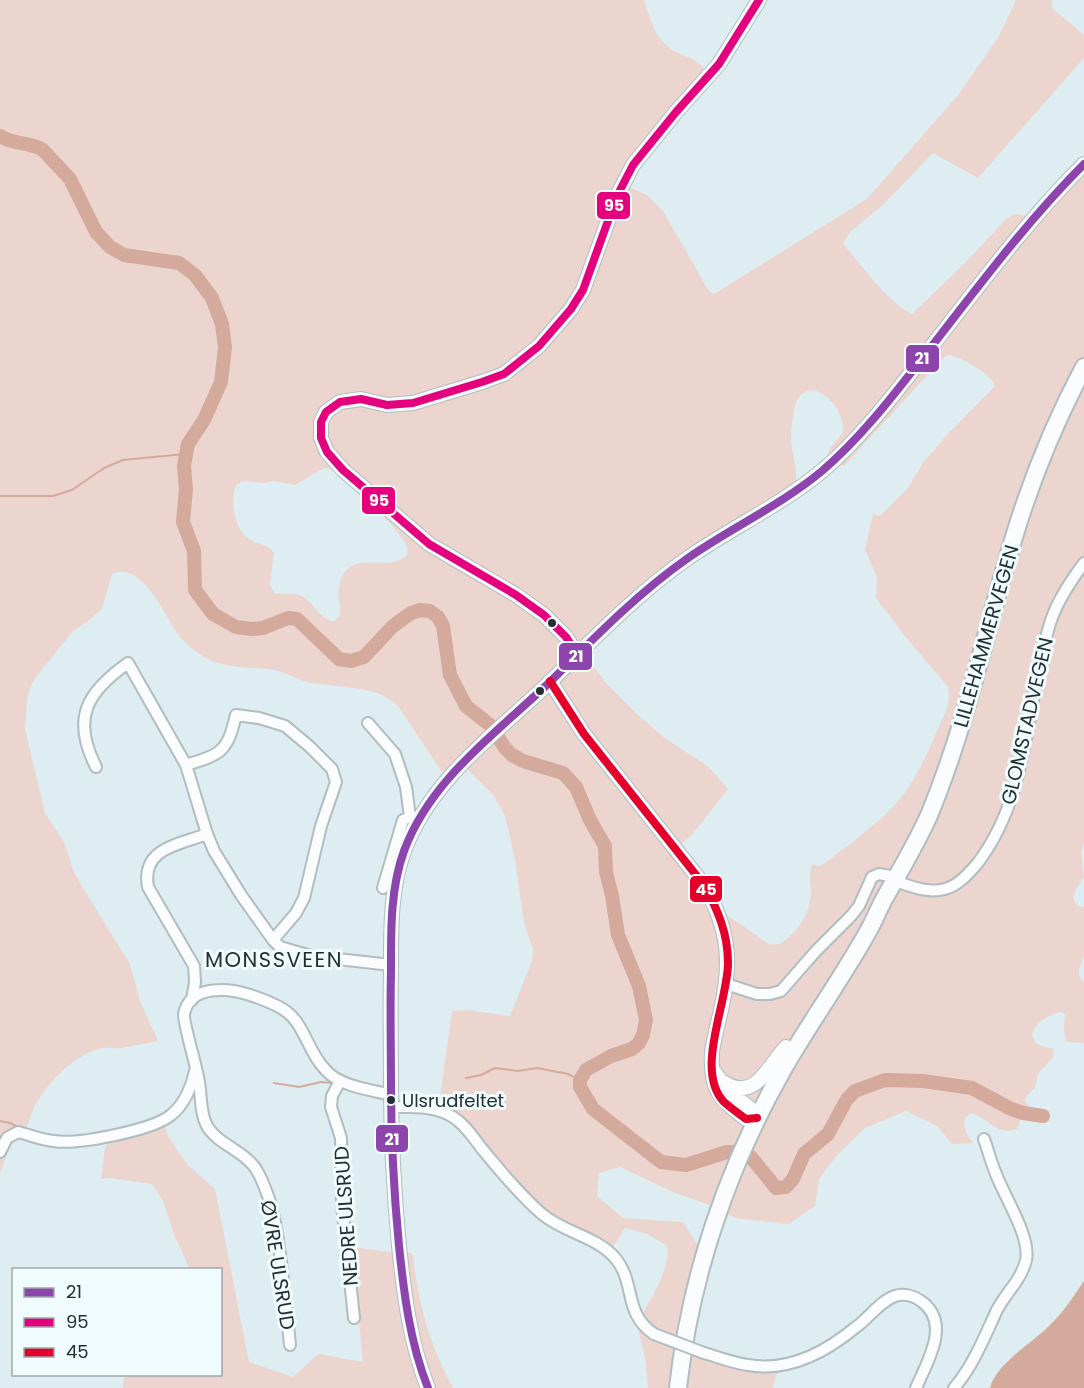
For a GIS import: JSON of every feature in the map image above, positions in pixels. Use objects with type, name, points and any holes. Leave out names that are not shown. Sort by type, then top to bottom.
[{"type":"highway","name":"LILLEHAMMERVEGEN","points":[[749,1123],[871,926],[924,825],[953,753],[1020,519],[1053,430],[1084,367]]},
{"type":"highway","name":"LILLEHAMMERVEGEN","points":[[671,1388],[687,1284],[705,1221],[786,1047],[865,925],[882,903]]},
{"type":"highway","name":"LILLEHAMMERVEGEN","points":[[678,1388],[699,1279],[720,1191]]},
{"type":"main road","points":[[577,654],[566,637],[544,615],[516,595],[429,544],[343,470],[327,452],[321,438],[321,422],[326,412],[340,402],[361,399],[387,405],[413,403],[482,382],[504,374],[539,346],[571,309],[583,290],[617,196],[633,165],[719,64],[759,0]]},
{"type":"main road","points":[[428,1388],[415,1349],[402,1280],[395,1209],[391,1101],[391,965],[394,890],[402,854],[415,817],[467,759],[577,654],[667,573],[731,530],[794,492],[839,455],[873,419],[1030,224],[1084,164]]},
{"type":"main road","points":[[550,681],[578,727],[704,885],[717,907],[723,927],[728,965],[713,1045],[714,1084],[724,1101],[749,1123]]},
{"type":"main road","points":[[723,1082],[728,1086],[742,1088],[758,1082],[774,1059],[786,1047]]},
{"type":"main road","points":[[713,1070],[749,1123]]},
{"type":"street","name":"GLOMSTADVEGEN","points":[[901,883],[919,889],[946,889],[967,876],[990,845],[1012,799],[1028,735],[1049,625],[1068,586],[1084,563]]},
{"type":"street","points":[[96,766],[86,742],[84,720],[87,706],[97,688],[128,663],[186,765],[214,851],[241,895],[273,940],[280,946],[311,956],[391,965]]},
{"type":"street","points":[[186,765],[209,758],[223,748],[230,739],[236,715],[259,718],[285,726],[332,769],[336,782],[319,833],[304,898],[296,913],[273,940]]},
{"type":"street","points":[[368,723],[395,754],[415,817],[403,820],[383,888]]},
{"type":"street","name":"ØVRE ULSRUD","points":[[207,834],[154,856],[148,864],[146,876],[148,888],[194,966],[195,982],[192,1000],[184,1014],[196,1068],[203,1115],[214,1134],[253,1164],[270,1202],[278,1243],[290,1345]]},
{"type":"street","points":[[726,984],[757,993],[770,994],[781,991],[859,906],[872,877],[879,874],[890,876]]},
{"type":"street","points":[[192,1000],[204,993],[227,989],[267,1001],[287,1011],[295,1020],[318,1064],[340,1081],[391,1101],[433,1109],[453,1116],[539,1212],[599,1245],[614,1256],[624,1276],[637,1319],[654,1334],[704,1353],[746,1365],[774,1367],[818,1353],[840,1341],[885,1301],[897,1296],[908,1295],[916,1298],[929,1308],[935,1319],[937,1332],[934,1346],[916,1388]]},
{"type":"street","points":[[0,1152],[7,1138],[18,1132],[55,1142],[69,1142],[123,1133],[159,1122],[171,1116],[178,1108],[192,1083],[196,1068]]},
{"type":"street","name":"NEDRE ULSRUD","points":[[340,1081],[332,1096],[331,1107],[341,1138],[342,1205],[354,1318]]},
{"type":"street","points":[[954,1388],[973,1361],[999,1307],[1015,1286],[1027,1257],[1026,1246],[995,1172],[984,1138]]},
{"type":"shaded area","points":[[0,0],[644,0],[651,22],[663,42],[676,52],[695,60],[704,68],[702,77],[626,186],[647,195],[663,211],[706,286],[714,294],[867,199],[959,94],[999,36],[1016,0],[1052,0],[1052,8],[1084,35],[1084,58],[978,178],[933,153],[884,204],[849,233],[843,244],[883,291],[912,314],[967,261],[1007,218],[1015,214],[1031,216],[1084,168],[1084,843],[1081,853],[1084,877],[1073,898],[1077,906],[1084,907],[1084,956],[1079,976],[1084,983],[1084,1043],[1066,1042],[1065,1015],[1062,1012],[1051,1015],[1035,1027],[1033,1038],[1036,1043],[1054,1049],[1053,1057],[1038,1074],[1035,1087],[1025,1100],[1029,1107],[1042,1113],[1042,1119],[1021,1119],[1017,1129],[1010,1131],[998,1129],[971,1113],[965,1118],[964,1125],[974,1143],[952,1144],[937,1126],[906,1111],[865,1128],[837,1155],[819,1179],[815,1206],[789,1224],[735,1218],[620,1167],[599,1173],[597,1196],[623,1218],[683,1222],[698,1246],[681,1343],[779,1369],[772,1388],[648,1388],[645,1358],[637,1324],[662,1276],[666,1265],[667,1246],[648,1234],[625,1228],[609,1253],[546,1218],[481,1144],[438,1112],[452,1011],[468,1010],[510,1016],[532,961],[533,949],[524,923],[515,859],[505,816],[494,796],[463,765],[445,772],[441,771],[398,706],[379,694],[355,688],[307,682],[283,672],[238,667],[202,656],[180,637],[161,605],[143,583],[134,575],[123,572],[112,574],[102,609],[73,631],[33,681],[27,698],[25,729],[45,813],[64,842],[73,870],[83,888],[130,964],[140,1001],[158,1041],[121,1048],[101,1048],[69,1065],[39,1099],[22,1139],[16,1139],[10,1146],[0,1173]],"holes":[[[948,355],[975,366],[988,376],[995,386],[923,463],[908,488],[880,516],[873,514],[865,550],[877,577],[876,598],[948,687],[949,698],[946,709],[924,761],[900,799],[876,823],[821,866],[812,864],[811,893],[805,917],[786,940],[778,944],[769,944],[721,911],[681,848],[681,844],[691,836],[728,789],[709,767],[666,739],[639,716],[607,684],[583,652],[691,558],[795,486],[796,473],[791,430],[795,405],[802,394],[816,391],[824,395],[837,409],[843,430],[828,454],[832,461],[844,466]],[[324,468],[334,470],[362,494],[386,518],[407,547],[406,556],[398,561],[358,564],[350,567],[343,575],[339,588],[340,616],[334,621],[324,617],[300,595],[274,593],[270,584],[274,553],[249,539],[240,529],[233,499],[236,485],[243,481],[266,483],[274,481],[295,485]]]},
{"type":"shaded area","points":[[164,1122],[169,1138],[188,1165],[215,1189],[249,1362],[293,1377],[318,1354],[363,1362],[352,1247],[411,1253],[426,1324],[453,1388],[123,1388],[124,1376],[222,1376],[222,1268],[190,1268],[175,1237],[163,1201],[152,1184],[110,1178],[101,1179],[105,1148],[111,1137]]},
{"type":"shaded area","points":[[1084,1281],[1084,1388],[990,1388],[999,1371],[1015,1354],[1054,1321]]},
{"type":"waterway","points":[[0,136],[43,150],[70,179],[96,232],[110,247],[124,255],[179,263],[195,275],[212,298],[222,324],[225,347],[221,382],[204,420],[188,444],[184,466],[186,489],[183,522],[194,551],[195,590],[213,614],[236,627],[252,629],[263,628],[288,618],[297,619],[339,659],[351,661],[364,657],[393,626],[411,613],[420,610],[430,611],[438,617],[443,626],[450,675],[466,706],[490,725],[512,755],[523,761],[563,773],[576,787],[590,820],[605,846],[606,872],[618,935],[639,986],[646,1020],[639,1043],[632,1049],[611,1056],[586,1070],[580,1080],[580,1087],[593,1109],[661,1162],[686,1165],[727,1152],[742,1152],[751,1157],[776,1188],[786,1187],[793,1179],[804,1154],[828,1134],[847,1099],[855,1091],[885,1080],[923,1081],[972,1088],[1011,1109],[1043,1116]]},
{"type":"waterway","points":[[0,496],[53,496],[72,490],[104,468],[123,460],[185,454]]},
{"type":"waterway","points":[[466,1078],[481,1075],[495,1068],[518,1071],[537,1068],[568,1074],[580,1080]]},
{"type":"waterway","points":[[274,1083],[299,1087],[321,1082],[332,1083]]},
{"type":"waterway","points":[[0,1121],[20,1128]]},
{"type":"transit line","name":"95","points":[[577,654],[566,637],[544,615],[516,595],[429,544],[343,470],[327,452],[321,438],[321,422],[326,412],[340,402],[361,399],[387,405],[413,403],[482,382],[504,374],[539,346],[571,309],[583,290],[617,196],[633,165],[719,64],[759,0]]},
{"type":"transit line","name":"21","points":[[428,1388],[412,1336],[401,1264],[392,1127],[392,911],[399,866],[416,825],[448,779],[468,758],[634,601],[688,558],[790,495],[837,458],[891,398],[1023,231],[1084,164]]},
{"type":"transit line","name":"45","points":[[550,681],[584,734],[704,885],[714,904],[724,932],[728,963],[712,1055],[712,1073],[716,1089],[724,1102],[746,1119],[757,1118]]},
{"type":"place","name":"Ulsrudfeltet","points":[[391,1100]]},
{"type":"district","name":"MONSSVEEN","points":[[274,960]]}]
